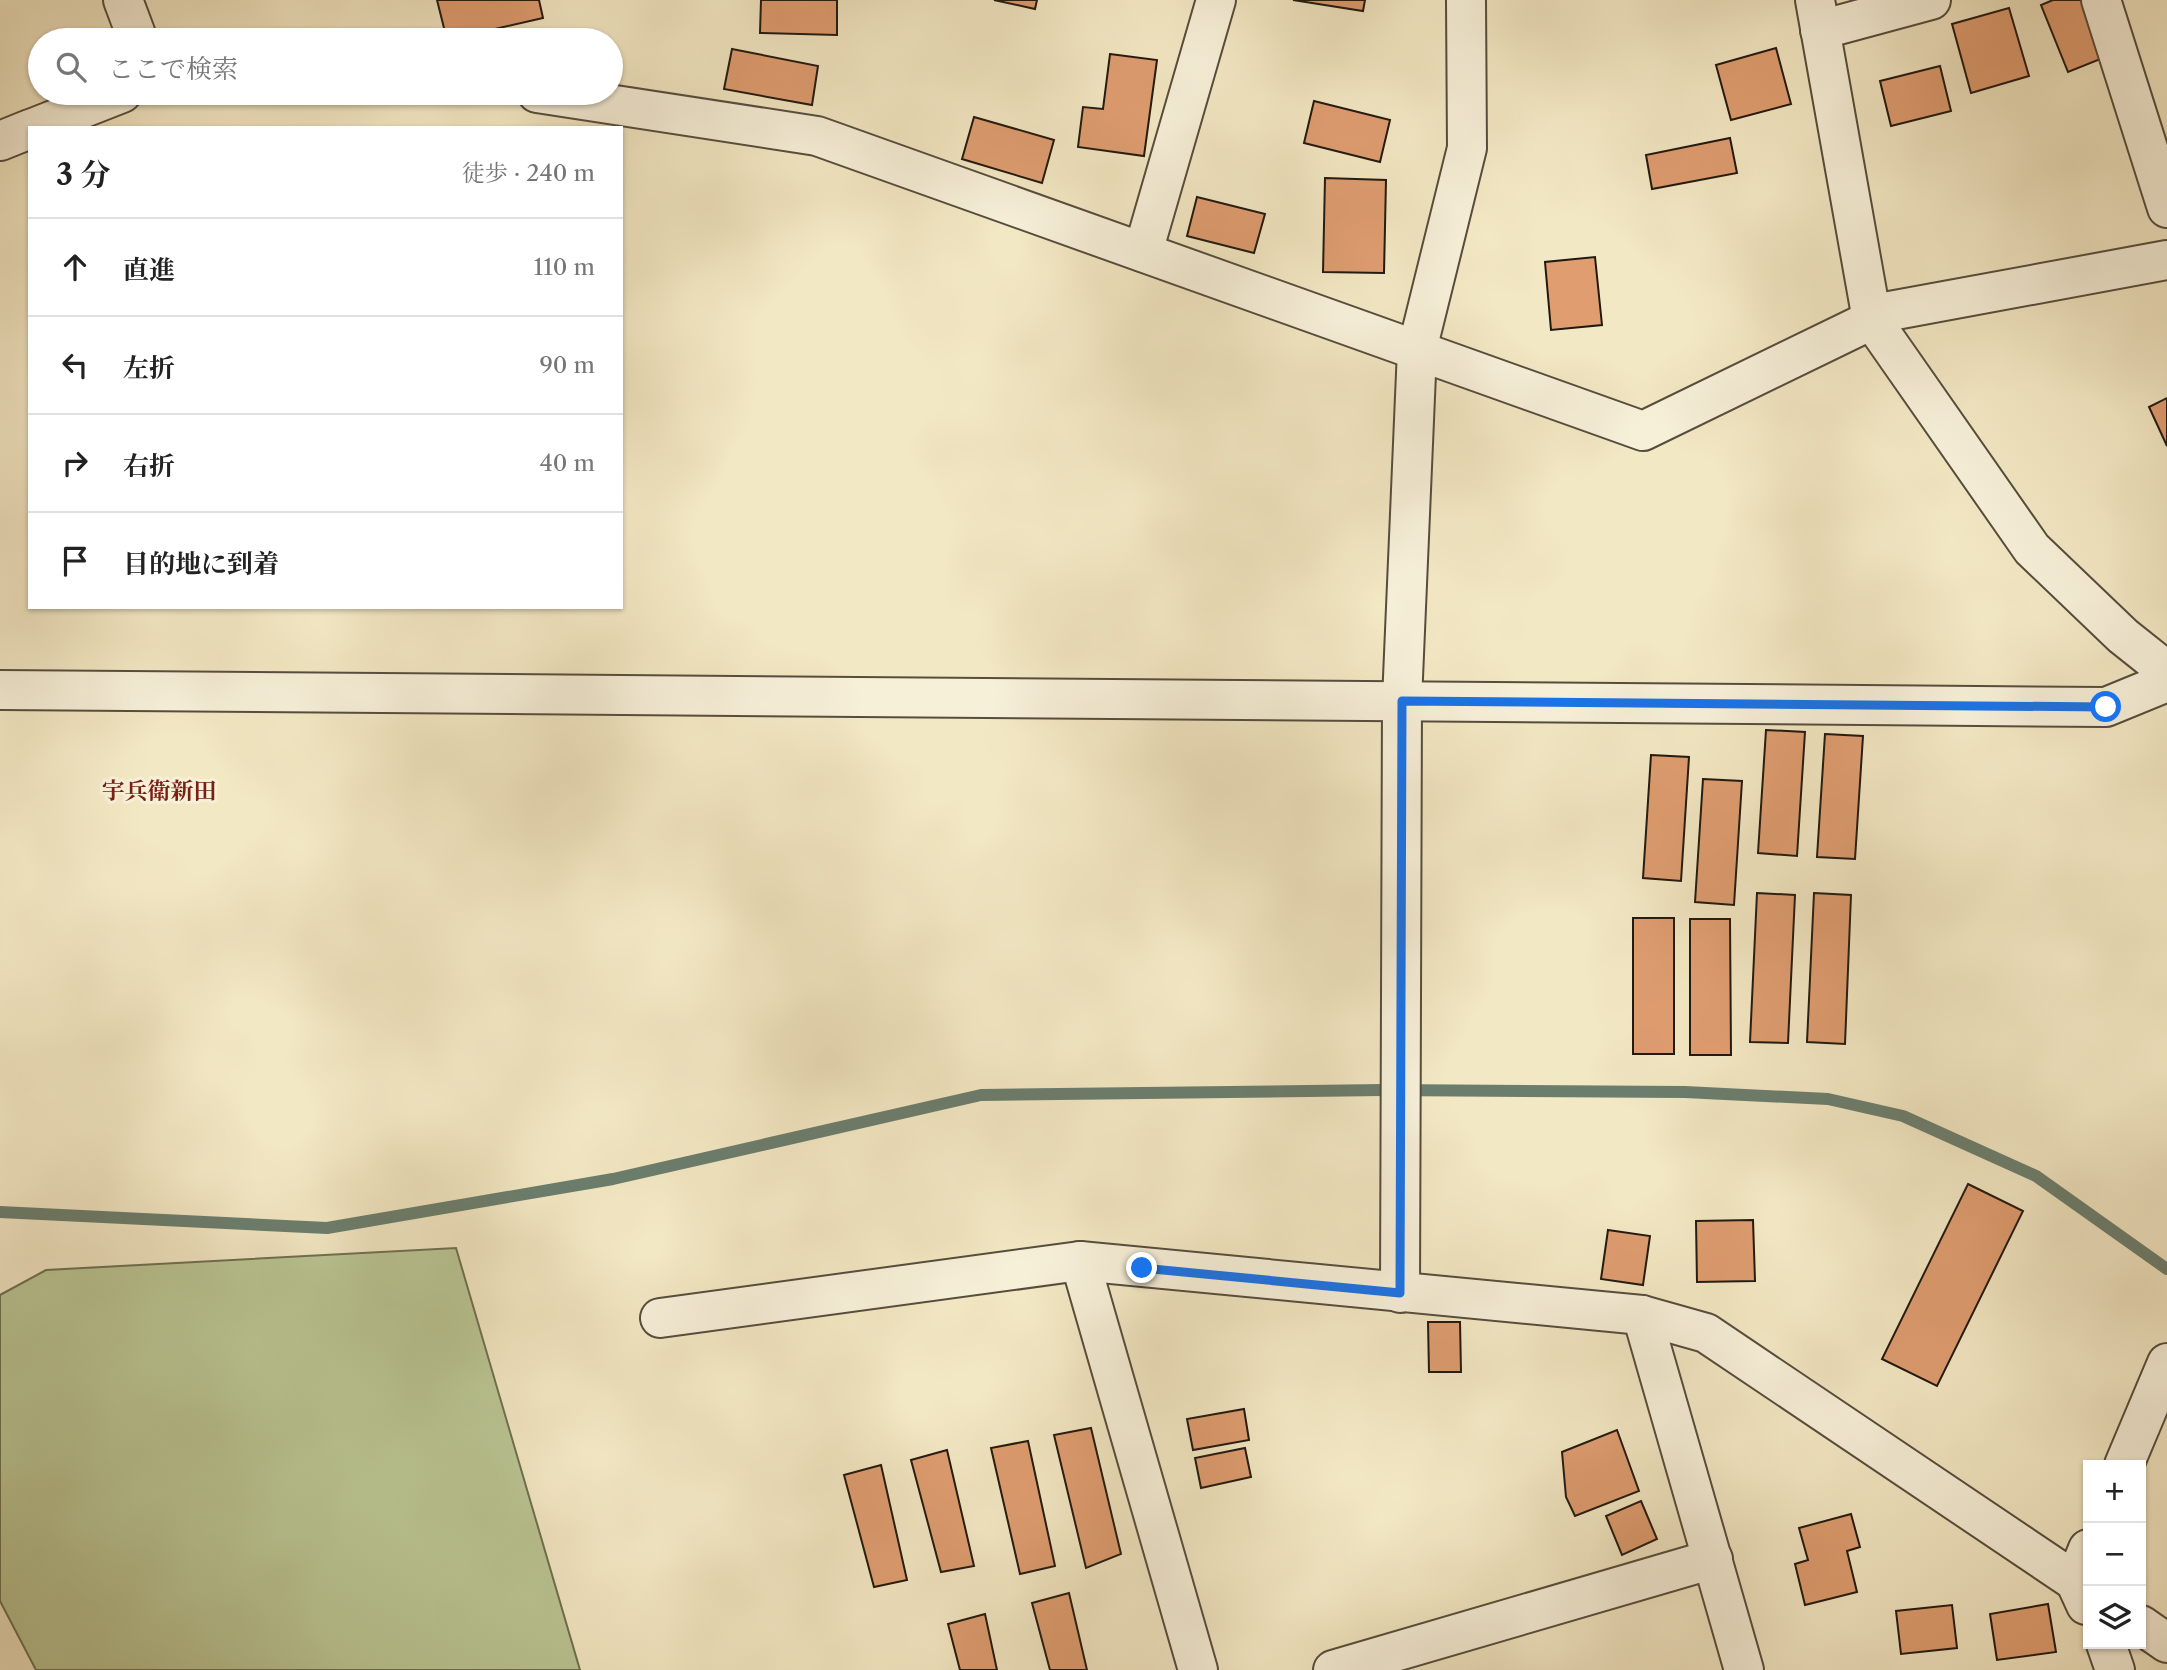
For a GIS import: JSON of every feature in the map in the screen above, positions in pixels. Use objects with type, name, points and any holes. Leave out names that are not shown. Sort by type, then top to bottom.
[{"type":"street","points":[[123,0],[134,28]]},
{"type":"street","points":[[1143,252],[1216,0]]},
{"type":"street","points":[[1400,1293],[1402,701],[1417,350],[1467,148],[1466,0]]},
{"type":"street","points":[[1931,0],[1817,15],[1872,320],[2032,549],[2123,636],[2167,671]]},
{"type":"street","points":[[2101,0],[2167,208]]},
{"type":"street","points":[[37,126],[91,105]]},
{"type":"street","points":[[615,105],[817,136],[1643,431],[1890,311],[2167,260]]},
{"type":"street","points":[[0,141],[28,130]]},
{"type":"street","points":[[0,690],[2106,707],[2167,682]]},
{"type":"street","points":[[1080,1261],[1198,1670]]},
{"type":"street","points":[[660,1318],[1080,1261],[1642,1315],[1706,1333],[2083,1581]]},
{"type":"street","points":[[1642,1315],[1744,1670]]},
{"type":"street","points":[[2126,1460],[2167,1363]]},
{"type":"street","points":[[1332,1670],[1713,1559]]},
{"type":"street","points":[[2146,1628],[2167,1643]]},
{"type":"street","points":[[2108,1649],[2115,1670]]},
{"type":"green space","points":[[456,1248],[580,1670],[36,1670],[0,1601],[0,1295],[46,1270]]},
{"type":"building","points":[[437,0],[539,0],[543,18],[499,28],[444,28]]},
{"type":"building","points":[[761,0],[837,0],[837,35],[760,33]]},
{"type":"building","points":[[994,0],[1037,0],[1035,9]]},
{"type":"building","points":[[1293,0],[1365,0],[1363,11]]},
{"type":"building","points":[[2053,0],[2086,0],[2108,56],[2068,72],[2041,5]]},
{"type":"building","points":[[2009,8],[2029,76],[1971,93],[1952,24]]},
{"type":"building","points":[[1776,48],[1791,104],[1731,120],[1716,65]]},
{"type":"building","points":[[732,49],[818,66],[812,105],[724,89]]},
{"type":"building","points":[[1110,54],[1157,60],[1144,156],[1078,147],[1083,107],[1103,109]]},
{"type":"building","points":[[1940,66],[1951,111],[1891,126],[1880,81]]},
{"type":"building","points":[[1314,101],[1390,120],[1380,162],[1304,143]]},
{"type":"building","points":[[974,117],[1054,140],[1042,183],[962,159]]},
{"type":"building","points":[[1730,138],[1737,173],[1652,189],[1646,155]]},
{"type":"building","points":[[1325,178],[1386,180],[1384,273],[1323,272]]},
{"type":"building","points":[[1197,197],[1265,214],[1254,253],[1187,236]]},
{"type":"building","points":[[1595,257],[1602,325],[1551,330],[1545,262]]},
{"type":"building","points":[[2167,398],[2167,446],[2149,407]]},
{"type":"building","points":[[1766,730],[1805,732],[1797,856],[1758,853]]},
{"type":"building","points":[[1825,734],[1863,736],[1855,859],[1817,857]]},
{"type":"building","points":[[1651,755],[1689,757],[1681,881],[1643,878]]},
{"type":"building","points":[[1703,779],[1742,781],[1734,905],[1695,902]]},
{"type":"building","points":[[1757,893],[1795,895],[1788,1043],[1750,1042]]},
{"type":"building","points":[[1814,893],[1851,895],[1845,1044],[1807,1042]]},
{"type":"building","points":[[1633,918],[1674,918],[1674,1054],[1633,1054]]},
{"type":"building","points":[[1690,919],[1730,919],[1731,1055],[1690,1055]]},
{"type":"building","points":[[1968,1184],[2023,1211],[1937,1386],[1882,1359]]},
{"type":"building","points":[[1753,1220],[1755,1281],[1697,1282],[1696,1221]]},
{"type":"building","points":[[1608,1230],[1650,1236],[1643,1285],[1601,1279]]},
{"type":"building","points":[[1428,1322],[1460,1322],[1461,1372],[1429,1372]]},
{"type":"building","points":[[1244,1409],[1249,1440],[1193,1450],[1187,1419]]},
{"type":"building","points":[[1091,1428],[1121,1554],[1086,1568],[1054,1435]]},
{"type":"building","points":[[1617,1430],[1639,1491],[1575,1516],[1566,1497],[1562,1452]]},
{"type":"building","points":[[1028,1441],[1055,1566],[1020,1574],[991,1448]]},
{"type":"building","points":[[1245,1448],[1251,1477],[1201,1488],[1195,1458]]},
{"type":"building","points":[[947,1450],[974,1566],[941,1572],[911,1460]]},
{"type":"building","points":[[881,1465],[907,1580],[874,1587],[844,1475]]},
{"type":"building","points":[[1641,1501],[1657,1539],[1622,1555],[1606,1516]]},
{"type":"building","points":[[1851,1514],[1860,1547],[1847,1551],[1857,1592],[1805,1605],[1795,1564],[1808,1560],[1799,1528]]},
{"type":"building","points":[[1069,1593],[1087,1670],[1050,1670],[1032,1603]]},
{"type":"building","points":[[2048,1604],[2056,1652],[1997,1660],[1990,1614]]},
{"type":"building","points":[[1952,1605],[1957,1648],[1901,1654],[1896,1611]]},
{"type":"building","points":[[985,1614],[997,1670],[960,1670],[948,1624]]},
{"type":"waterway","points":[[0,1212],[327,1228],[613,1179],[981,1095],[1383,1090],[1685,1092],[1828,1099],[1903,1116],[2036,1176],[2167,1269]]},
{"type":"district","name":"宇兵衛新田","points":[[159,791]]},
{"type":"route","points":[[1142,1268],[1400,1293],[1402,701],[2106,707]]}]
